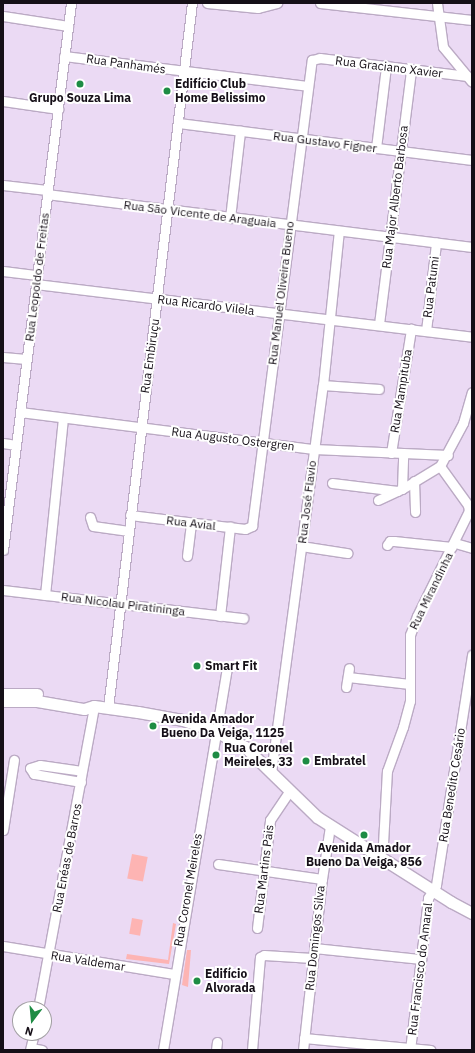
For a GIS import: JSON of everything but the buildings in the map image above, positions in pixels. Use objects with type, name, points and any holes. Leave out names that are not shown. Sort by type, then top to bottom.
[{"type":"main road","points":[[3,694],[37,694],[85,702],[94,706],[183,720],[215,731],[245,747],[289,792],[330,826],[378,854],[433,890],[472,913]]},
{"type":"main road","points":[[3,701],[37,701],[84,709],[94,706]]},
{"type":"street","name":"Rua Leopoldo de Freitas","points":[[3,550],[4,529],[16,445],[71,3]]},
{"type":"street","name":"Rua Embiruçu","points":[[108,708],[130,515],[158,299],[192,3]]},
{"type":"street","points":[[207,3],[247,8],[277,3]]},
{"type":"street","points":[[320,3],[472,20]]},
{"type":"street","points":[[437,3],[443,47],[469,79]]},
{"type":"street","points":[[3,16],[68,26]]},
{"type":"street","name":"Rua Panhamés","points":[[64,56],[307,86]]},
{"type":"street","name":"Rua Graciano Xavier","points":[[312,60],[320,58],[386,66],[469,79]]},
{"type":"street","name":"Rua Manuel Oliveira Bueno","points":[[251,527],[263,443],[300,138],[312,60]]},
{"type":"street","points":[[376,148],[386,66]]},
{"type":"street","name":"Rua Major Alberto Barbosa","points":[[379,324],[411,70]]},
{"type":"street","points":[[3,101],[58,109]]},
{"type":"street","name":"Rua Gustavo Figner","points":[[178,123],[472,160]]},
{"type":"street","points":[[230,218],[240,131]]},
{"type":"street","name":"Rua São Vicente de Araguaia","points":[[3,185],[168,210],[472,247]]},
{"type":"street","name":"Rua José Flavio","points":[[271,773],[323,385],[339,231]]},
{"type":"street","name":"Rua Patumi","points":[[426,331],[436,243]]},
{"type":"street","name":"Rua Ricardo Vilela","points":[[3,272],[36,279],[158,299],[379,324],[472,337]]},
{"type":"street","name":"Rua Mampituba","points":[[391,454],[411,329]]},
{"type":"street","points":[[3,357],[26,359]]},
{"type":"street","points":[[323,385],[379,389]]},
{"type":"street","points":[[378,500],[400,490],[440,466],[448,456],[467,424],[472,392]]},
{"type":"street","name":"Rua Augusto Ostergren","points":[[20,412],[314,449],[448,456]]},
{"type":"street","points":[[45,595],[63,418]]},
{"type":"street","points":[[3,444],[16,445]]},
{"type":"street","points":[[400,490],[403,454]]},
{"type":"street","name":"Rua Mirandinha","points":[[378,854],[383,844],[387,771],[408,713],[410,684],[408,651],[413,625],[470,508],[440,466]]},
{"type":"street","points":[[414,481],[415,512]]},
{"type":"street","points":[[332,483],[400,490]]},
{"type":"street","name":"Rua Avial","points":[[130,515],[230,527],[251,527]]},
{"type":"street","points":[[90,517],[93,526],[129,531]]},
{"type":"street","points":[[187,556],[191,523]]},
{"type":"street","points":[[220,616],[230,527]]},
{"type":"street","points":[[387,545],[390,541],[394,540],[472,548]]},
{"type":"street","points":[[301,546],[347,553]]},
{"type":"street","name":"Rua Nicolau Piratininga","points":[[3,590],[243,618]]},
{"type":"street","name":"Rua Benedito Cesário","points":[[433,890],[436,884],[472,655]]},
{"type":"street","name":"Rua Coronel Meireles","points":[[163,1050],[174,974],[215,731],[219,723],[227,666]]},
{"type":"street","points":[[348,677],[410,684]]},
{"type":"street","name":"Rua Enéas de Barros","points":[[40,1001],[94,706]]},
{"type":"street","points":[[3,830],[6,793],[14,760]]},
{"type":"street","points":[[81,782],[34,774],[30,768],[40,765],[82,771]]},
{"type":"street","name":"Rua Martins Pais","points":[[257,928],[262,871],[270,820],[289,792]]},
{"type":"street","name":"Rua Domingos Silva","points":[[303,1050],[312,958],[330,826]]},
{"type":"street","points":[[218,864],[322,878]]},
{"type":"street","name":"Rua Francisco do Amaral","points":[[411,1049],[428,898],[433,890]]},
{"type":"street","name":"Rua Valdemar","points":[[3,946],[49,955],[174,974]]},
{"type":"street","points":[[314,948],[421,958]]},
{"type":"street","points":[[252,1050],[260,957],[264,955],[312,958]]},
{"type":"street","points":[[304,1038],[430,1050]]},
{"type":"street","points":[[31,1049],[42,1050]]},
{"type":"shaded area","points":[[132,854],[148,857],[143,882],[127,879]]},
{"type":"shaded area","points":[[132,918],[143,920],[140,936],[129,934]]},
{"type":"shaded area","points":[[173,923],[176,924],[169,964],[126,959],[127,954],[168,960]]},
{"type":"shaded area","points":[[187,950],[191,950],[188,987],[182,985]]},
{"type":"place","name":"Grupo Souza Lima","points":[[80,84]]},
{"type":"place","name":"Edifício Club Home Belissimo","points":[[167,91]]},
{"type":"place","name":"Smart Fit","points":[[197,666]]},
{"type":"place","name":"Avenida Amador Bueno Da Veiga, 1125","points":[[153,726]]},
{"type":"place","name":"Rua Coronel Meireles, 33","points":[[216,755]]},
{"type":"place","name":"Embratel","points":[[306,761]]},
{"type":"place","name":"Avenida Amador Bueno Da Veiga, 856","points":[[364,835]]},
{"type":"place","name":"Edifício Alvorada","points":[[197,981]]}]
